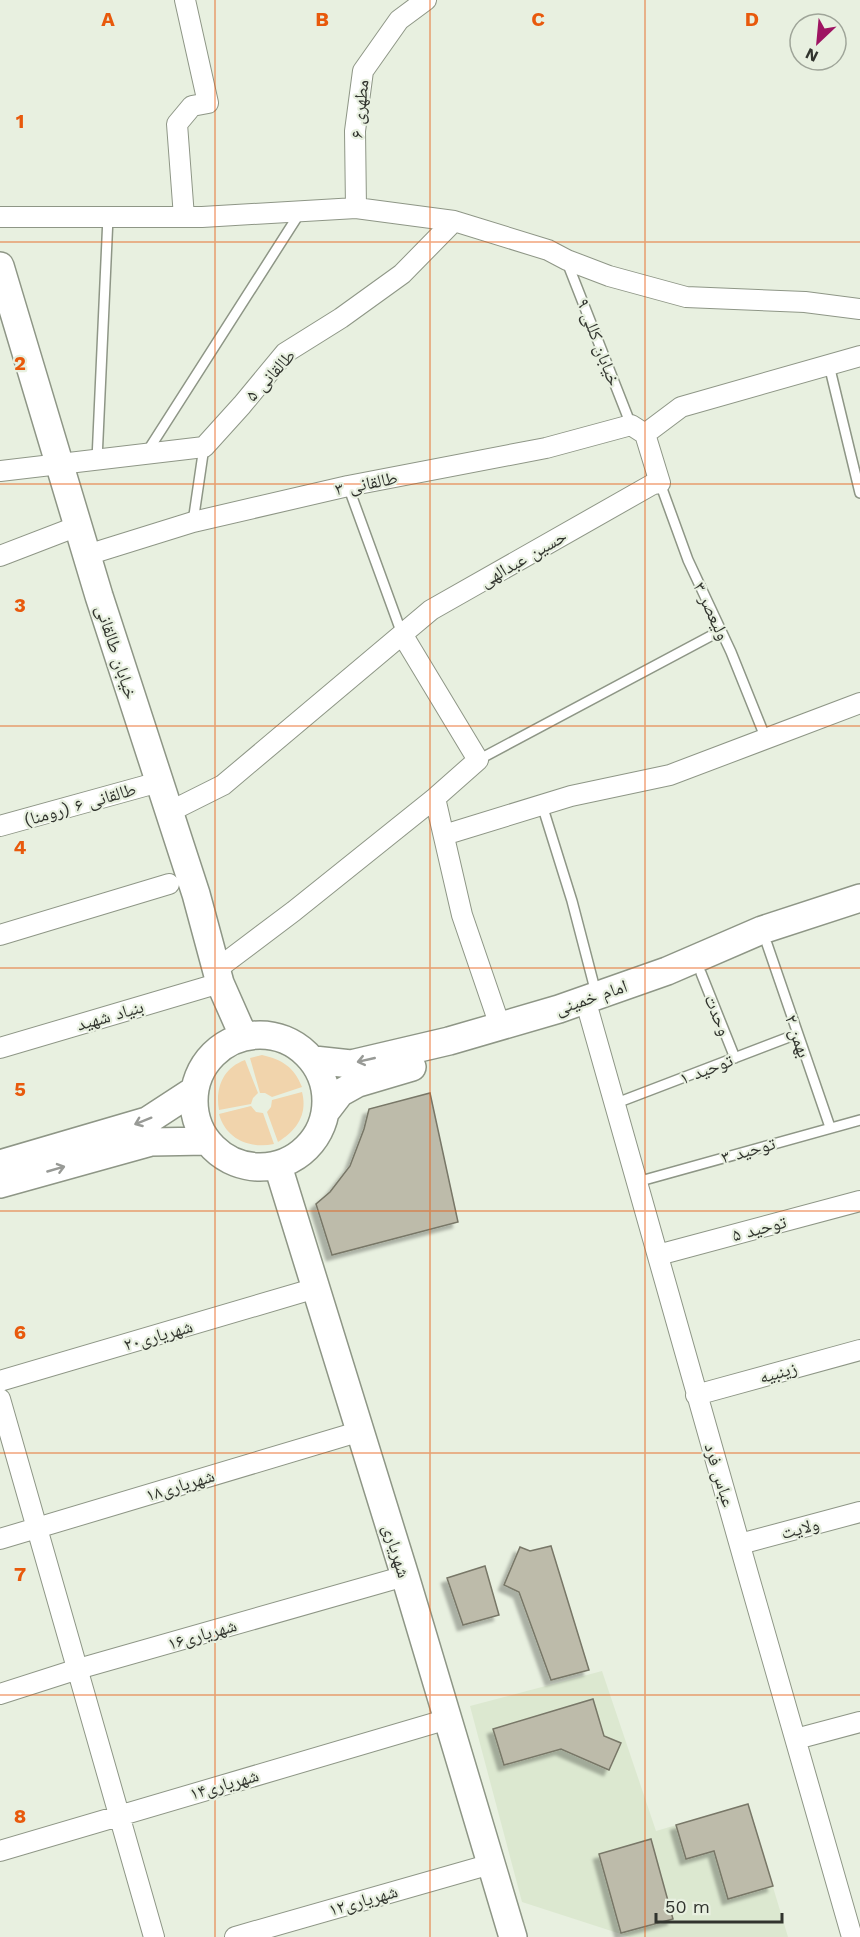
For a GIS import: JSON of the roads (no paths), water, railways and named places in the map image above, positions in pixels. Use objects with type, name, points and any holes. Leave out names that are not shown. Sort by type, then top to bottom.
[{"type":"main road","name":"خیابان طالقانی","points":[[0,266],[87,555],[196,894],[219,976],[243,1035]]},
{"type":"main road","name":"امام خمینی","points":[[314,1060],[351,1064],[449,1041],[559,1009],[593,1005],[762,930],[860,898]]},
{"type":"main road","name":"امام خمینی","points":[[327,1110],[340,1093],[358,1083],[593,1005],[674,984],[767,944],[860,913]]},
{"type":"main road","points":[[269,1034],[294,1042],[314,1060],[326,1083],[327,1110],[319,1134],[301,1154],[278,1166],[252,1167],[226,1159],[207,1141],[195,1118],[194,1091],[202,1067],[219,1047],[243,1035],[269,1034]]},
{"type":"main road","points":[[0,1164],[147,1121],[194,1091]]},
{"type":"main road","points":[[0,1184],[151,1142],[207,1141]]},
{"type":"main road","name":"شهریاری","points":[[278,1166],[361,1431],[513,1937]]},
{"type":"street","points":[[184,217],[177,124],[192,106],[208,103],[185,0]]},
{"type":"street","name":"مطهری ۶","points":[[356,208],[355,131],[363,71],[399,20],[426,0]]},
{"type":"street","points":[[0,217],[184,217],[356,208],[454,221],[548,250],[609,276],[686,297],[805,302],[860,309]]},
{"type":"street","name":"طالقانی ۵","points":[[204,447],[285,353],[341,318],[402,274],[454,221]]},
{"type":"street","points":[[660,483],[638,429],[681,407],[860,356]]},
{"type":"street","name":"طالقانی ۳","points":[[87,555],[193,522],[348,486],[638,429]]},
{"type":"street","points":[[0,471],[204,447]]},
{"type":"street","name":"حسین عبدالهی","points":[[169,812],[224,785],[431,610],[653,484],[660,483]]},
{"type":"street","points":[[0,556],[78,526]]},
{"type":"street","points":[[219,976],[294,911],[435,798],[478,760],[402,634]]},
{"type":"street","points":[[444,835],[571,796],[670,775],[860,702]]},
{"type":"street","name":"طالقانی ۶ (رومنا)","points":[[0,826],[159,782]]},
{"type":"street","points":[[435,798],[462,915],[500,1026]]},
{"type":"street","points":[[0,935],[169,884]]},
{"type":"street","name":"بنیاد شهید","points":[[0,1048],[219,976]]},
{"type":"street","name":"عباس فرد","points":[[593,1005],[614,1104],[696,1395],[854,1932]]},
{"type":"street","name":"توحید ۵","points":[[658,1255],[860,1201]]},
{"type":"street","name":"شهریاری۲۰","points":[[0,1381],[316,1288]]},
{"type":"street","name":"زینبیه","points":[[696,1395],[860,1350]]},
{"type":"street","points":[[0,1399],[154,1937]]},
{"type":"street","name":"شهریاری۱۸","points":[[0,1539],[361,1431]]},
{"type":"street","name":"ولایت","points":[[740,1545],[860,1512]]},
{"type":"street","name":"شهریاری۱۶","points":[[0,1694],[405,1576]]},
{"type":"street","name":"شهریاری۱۴","points":[[0,1851],[448,1719]]},
{"type":"street","points":[[796,1739],[860,1722]]},
{"type":"street","name":"شهریاری۱۲","points":[[235,1937],[491,1864]]},
{"type":"lane","points":[[145,454],[301,211]]},
{"type":"lane","points":[[97,460],[108,217]]},
{"type":"lane","name":"خیابان کللی ۹","points":[[567,260],[638,429]]},
{"type":"lane","points":[[829,365],[860,493]]},
{"type":"lane","points":[[193,522],[204,447]]},
{"type":"lane","name":"ولیعصر ۳","points":[[660,483],[688,560],[731,652],[766,739]]},
{"type":"lane","points":[[348,486],[402,634]]},
{"type":"lane","points":[[478,760],[720,631]]},
{"type":"lane","points":[[542,805],[572,901],[593,1005]]},
{"type":"lane","name":"بهمن ۲","points":[[767,944],[830,1127]]},
{"type":"lane","name":"وحدت","points":[[701,973],[735,1058]]},
{"type":"lane","name":"توحید ۱","points":[[614,1104],[798,1034]]},
{"type":"lane","name":"توحید ۳","points":[[637,1182],[860,1120]]}]
